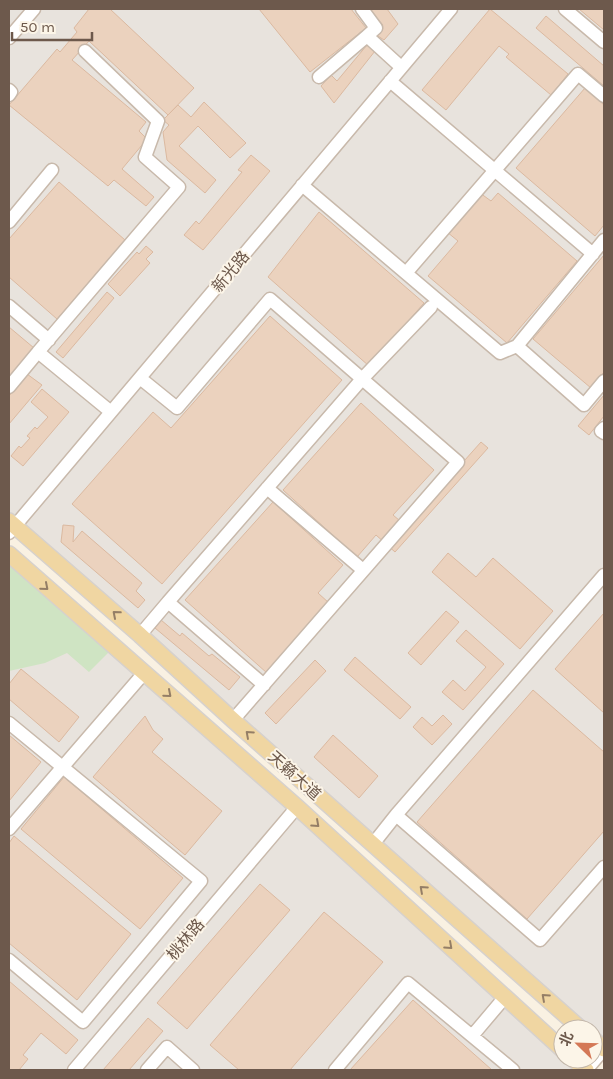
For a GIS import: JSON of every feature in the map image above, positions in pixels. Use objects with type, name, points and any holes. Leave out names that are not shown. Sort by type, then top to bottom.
[{"type":"main road","name":"天籁大道","points":[[11,527],[140,635],[570,1019]]},
{"type":"main road","name":"天籁大道","points":[[9,554],[297,807],[553,1041]]},
{"type":"street","points":[[9,38],[34,9]]},
{"type":"street","points":[[318,77],[376,28],[362,9]]},
{"type":"street","name":"新光路","points":[[11,527],[140,378],[451,9]]},
{"type":"street","points":[[565,9],[604,42]]},
{"type":"street","points":[[367,36],[401,67]]},
{"type":"street","points":[[9,387],[179,187],[145,157],[158,121],[85,51]]},
{"type":"street","points":[[406,273],[578,74],[604,96]]},
{"type":"street","points":[[390,81],[593,254]]},
{"type":"street","points":[[9,90],[11,92],[9,95]]},
{"type":"street","points":[[9,222],[52,170]]},
{"type":"street","points":[[302,185],[500,353],[517,346],[604,240]]},
{"type":"street","points":[[140,378],[177,408],[270,299],[458,462],[233,720]]},
{"type":"street","points":[[9,306],[49,340]]},
{"type":"street","points":[[140,635],[362,379],[431,307]]},
{"type":"street","points":[[517,346],[584,404],[604,381]]},
{"type":"street","points":[[38,352],[111,412]]},
{"type":"street","points":[[604,428],[601,431],[604,433]]},
{"type":"street","points":[[268,488],[364,570]]},
{"type":"street","points":[[373,844],[604,575]]},
{"type":"street","points":[[168,602],[264,685]]},
{"type":"street","points":[[9,829],[144,672]]},
{"type":"street","points":[[9,723],[201,881],[83,1022],[9,960]]},
{"type":"street","name":"桃林路","points":[[74,1070],[297,807]]},
{"type":"street","points":[[396,815],[540,940],[604,867]]},
{"type":"street","points":[[335,1070],[408,983],[513,1070]]},
{"type":"street","points":[[472,1036],[505,997]]},
{"type":"street","points":[[146,1070],[166,1047],[193,1070]]},
{"type":"street","points":[[586,1070],[604,1049]]},
{"type":"shaded area","points":[[9,9],[604,9],[604,1049],[603,1019],[570,1019],[9,521]]},
{"type":"shaded area","points":[[9,554],[553,1041],[553,1069],[586,1070],[9,1070]]},
{"type":"green space","points":[[9,554],[114,647],[89,672],[67,653],[45,663],[9,671]]},
{"type":"building","points":[[89,9],[110,9],[194,88],[168,115],[89,41],[72,60],[146,122],[139,131],[147,139],[122,169],[154,197],[146,206],[114,180],[108,186],[9,105],[57,49],[60,52],[77,32],[74,28]]},
{"type":"building","points":[[259,9],[351,9],[366,28],[310,72]]},
{"type":"building","points":[[373,9],[387,9],[398,24],[384,40],[375,34],[383,25],[370,11]]},
{"type":"building","points":[[490,9],[568,74],[551,95],[506,57],[509,54],[499,46],[446,110],[422,90]]},
{"type":"building","points":[[579,9],[604,9],[604,30]]},
{"type":"building","points":[[546,16],[604,66],[604,86],[536,28]]},
{"type":"building","points":[[367,45],[375,51],[334,103],[321,86],[331,75],[337,81]]},
{"type":"building","points":[[585,88],[604,105],[604,225],[595,236],[516,168]]},
{"type":"building","points":[[204,102],[246,143],[230,158],[198,126],[179,146],[216,180],[205,193],[167,160],[163,132],[169,125],[163,120],[178,105],[191,117]]},
{"type":"building","points":[[251,155],[270,171],[203,250],[184,235],[196,221],[199,224],[242,172],[238,170]]},
{"type":"building","points":[[59,182],[125,240],[57,319],[9,277],[9,239]]},
{"type":"building","points":[[480,193],[491,201],[498,193],[577,261],[507,343],[428,276],[458,241],[447,232]]},
{"type":"building","points":[[319,212],[424,303],[369,366],[268,277]]},
{"type":"building","points":[[146,246],[153,252],[146,259],[150,263],[120,296],[108,284],[137,252],[139,254]]},
{"type":"building","points":[[604,255],[604,372],[591,388],[533,339]]},
{"type":"building","points":[[107,292],[114,298],[63,358],[56,352]]},
{"type":"building","points":[[270,316],[342,380],[162,584],[72,504],[153,412],[171,428]]},
{"type":"building","points":[[9,327],[34,348],[9,379]]},
{"type":"building","points":[[27,374],[42,385],[9,424],[9,396]]},
{"type":"building","points":[[42,389],[69,412],[23,466],[11,456],[19,446],[21,448],[30,438],[27,436],[35,427],[37,429],[48,417],[31,402]]},
{"type":"building","points":[[604,395],[604,416],[589,435],[578,426]]},
{"type":"building","points":[[361,403],[434,470],[393,515],[406,526],[481,442],[488,448],[395,552],[376,535],[357,557],[283,490]]},
{"type":"building","points":[[273,502],[343,565],[318,593],[329,603],[267,673],[185,600]]},
{"type":"building","points":[[63,525],[74,526],[73,542],[82,531],[142,583],[136,591],[145,600],[138,608],[61,542]]},
{"type":"building","points":[[448,553],[476,577],[493,558],[553,611],[520,649],[432,572]]},
{"type":"building","points":[[446,611],[459,622],[421,665],[408,653]]},
{"type":"building","points":[[604,613],[604,713],[555,669]]},
{"type":"building","points":[[161,620],[180,636],[182,633],[209,656],[212,654],[240,677],[229,690],[155,628]]},
{"type":"building","points":[[466,630],[504,664],[463,710],[442,692],[453,680],[465,691],[486,667],[456,641]]},
{"type":"building","points":[[355,657],[411,707],[400,719],[344,670]]},
{"type":"building","points":[[315,660],[326,671],[276,724],[265,713]]},
{"type":"building","points":[[21,669],[79,717],[59,742],[9,699],[9,684]]},
{"type":"building","points":[[533,690],[604,752],[604,831],[527,919],[417,822]]},
{"type":"building","points":[[443,715],[452,724],[432,745],[413,727],[422,717],[432,726]]},
{"type":"building","points":[[145,716],[153,730],[163,739],[152,752],[222,811],[185,855],[93,777]]},
{"type":"building","points":[[9,735],[41,762],[9,801]]},
{"type":"building","points":[[333,735],[378,776],[359,798],[314,757]]},
{"type":"building","points":[[64,777],[183,878],[140,929],[21,829]]},
{"type":"building","points":[[14,836],[131,934],[77,1000],[9,943],[9,843]]},
{"type":"building","points":[[260,884],[290,910],[187,1029],[157,1003]]},
{"type":"building","points":[[324,912],[383,962],[290,1070],[239,1070],[210,1045]]},
{"type":"building","points":[[9,981],[78,1040],[66,1054],[41,1033],[23,1055],[28,1059],[19,1070],[9,1070]]},
{"type":"building","points":[[413,1000],[492,1070],[350,1070]]},
{"type":"building","points":[[148,1018],[163,1031],[129,1070],[103,1070]]}]
